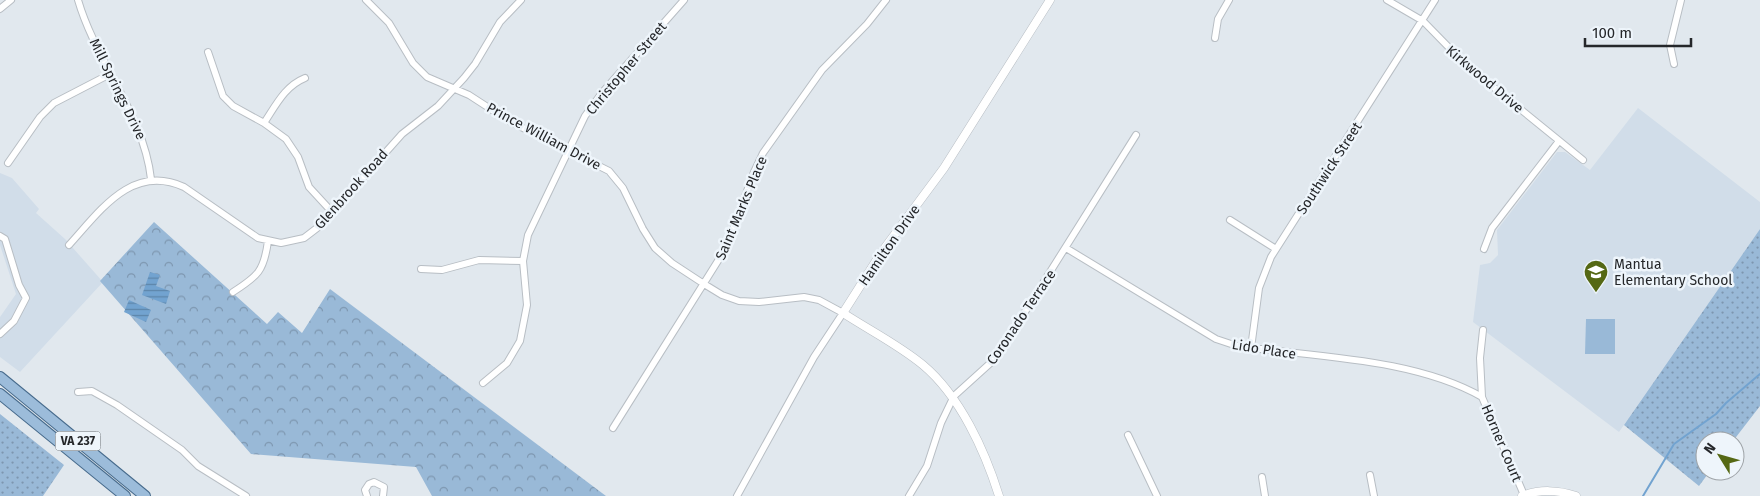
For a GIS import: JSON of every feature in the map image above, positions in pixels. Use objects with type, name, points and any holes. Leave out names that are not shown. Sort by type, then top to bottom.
[{"type":"main road","name":"VA 237","points":[[0,376],[145,496]]},
{"type":"main road","name":"VA 237","points":[[0,394],[125,496]]},
{"type":"street","points":[[0,9],[11,0]]},
{"type":"street","name":"Mill Springs Drive","points":[[78,0],[84,19],[147,150],[151,180]]},
{"type":"street","name":"Prince William Drive","points":[[366,0],[389,23],[420,72],[480,101],[509,120],[601,166],[616,178],[655,248],[672,263],[704,284],[722,295],[739,301],[759,302],[804,297],[819,300],[923,365],[938,380],[952,400],[985,455],[999,496]]},
{"type":"street","points":[[508,0],[514,7]]},
{"type":"street","name":"Glenbrook Road","points":[[69,245],[116,197],[128,188],[151,180],[174,182],[184,187],[248,232],[268,241],[287,242],[304,238],[318,228],[402,134],[427,116],[454,88],[475,64],[500,22],[521,0]]},
{"type":"street","name":"Christopher Street","points":[[483,383],[507,363],[522,334],[528,305],[523,261],[531,228],[593,103],[684,0]]},
{"type":"street","name":"Saint Marks Place","points":[[613,428],[726,248],[763,153],[822,70],[868,24],[886,0]]},
{"type":"street","name":"Hamilton Drive","points":[[737,496],[800,382],[842,313],[881,253],[944,168],[1050,0]]},
{"type":"street","points":[[1215,38],[1218,19],[1229,0]]},
{"type":"street","name":"Kirkwood Drive","points":[[1387,0],[1423,21],[1466,66],[1584,160]]},
{"type":"street","name":"Southwick Street","points":[[1251,348],[1259,288],[1276,249],[1435,0]]},
{"type":"street","points":[[1674,64],[1670,45],[1681,0]]},
{"type":"street","points":[[208,52],[223,96],[234,106],[264,122],[286,139],[295,151],[309,187],[332,212]]},
{"type":"street","points":[[8,163],[40,117],[54,102],[110,74]]},
{"type":"street","points":[[264,122],[287,88],[305,78]]},
{"type":"street","name":"Coronado Terrace","points":[[909,496],[927,466],[941,423],[952,400],[962,387],[986,369],[996,358],[1136,135]]},
{"type":"street","points":[[1484,249],[1492,228],[1559,141]]},
{"type":"street","points":[[1230,220],[1276,249]]},
{"type":"street","points":[[0,236],[5,239],[19,285],[26,298],[14,321],[0,334]]},
{"type":"street","points":[[233,292],[262,270],[266,260],[268,241]]},
{"type":"street","name":"Lido Place","points":[[1066,248],[1202,332],[1230,344],[1387,365],[1459,386],[1482,397]]},
{"type":"street","points":[[421,269],[442,270],[479,260],[523,261]]},
{"type":"street","name":"Horner Court","points":[[1483,330],[1480,358],[1482,397],[1523,495]]},
{"type":"street","points":[[78,392],[92,391],[117,405],[170,441],[198,466],[246,496]]},
{"type":"street","points":[[1128,435],[1157,496]]},
{"type":"street","points":[[1370,475],[1374,496]]},
{"type":"street","points":[[1262,477],[1265,496]]},
{"type":"street","points":[[367,496],[365,490],[369,484],[374,482],[384,487],[383,496]]},
{"type":"street","points":[[1523,495],[1554,491],[1576,496]]},
{"type":"shaded area","name":"Mantua Elementary School","points":[[1638,108],[1760,202],[1760,229],[1619,432],[1473,322],[1480,265],[1490,263],[1498,255],[1497,230],[1557,152],[1565,152],[1590,170]]},
{"type":"shaded area","points":[[0,173],[12,178],[39,209],[36,213],[65,239],[103,282],[20,372],[0,357],[0,317],[16,294],[0,245]]},
{"type":"shaded area","points":[[150,272],[160,275],[156,286],[170,291],[166,304],[142,295]]},
{"type":"shaded area","points":[[129,300],[151,310],[146,322],[124,312]]},
{"type":"green space","points":[[154,222],[267,324],[278,312],[302,333],[330,289],[606,496],[432,496],[416,467],[251,454],[100,281]]},
{"type":"green space","points":[[1760,229],[1760,406],[1741,431],[1695,431],[1695,481],[1703,481],[1699,486],[1624,425]]},
{"type":"green space","points":[[1586,319],[1615,319],[1615,354],[1585,354]]},
{"type":"green space","points":[[0,414],[64,465],[43,496],[0,496]]},
{"type":"waterway","points":[[1643,496],[1674,444],[1716,414],[1760,374]]},
{"type":"place","name":"Mantua Elementary School","points":[[1596,293]]}]
